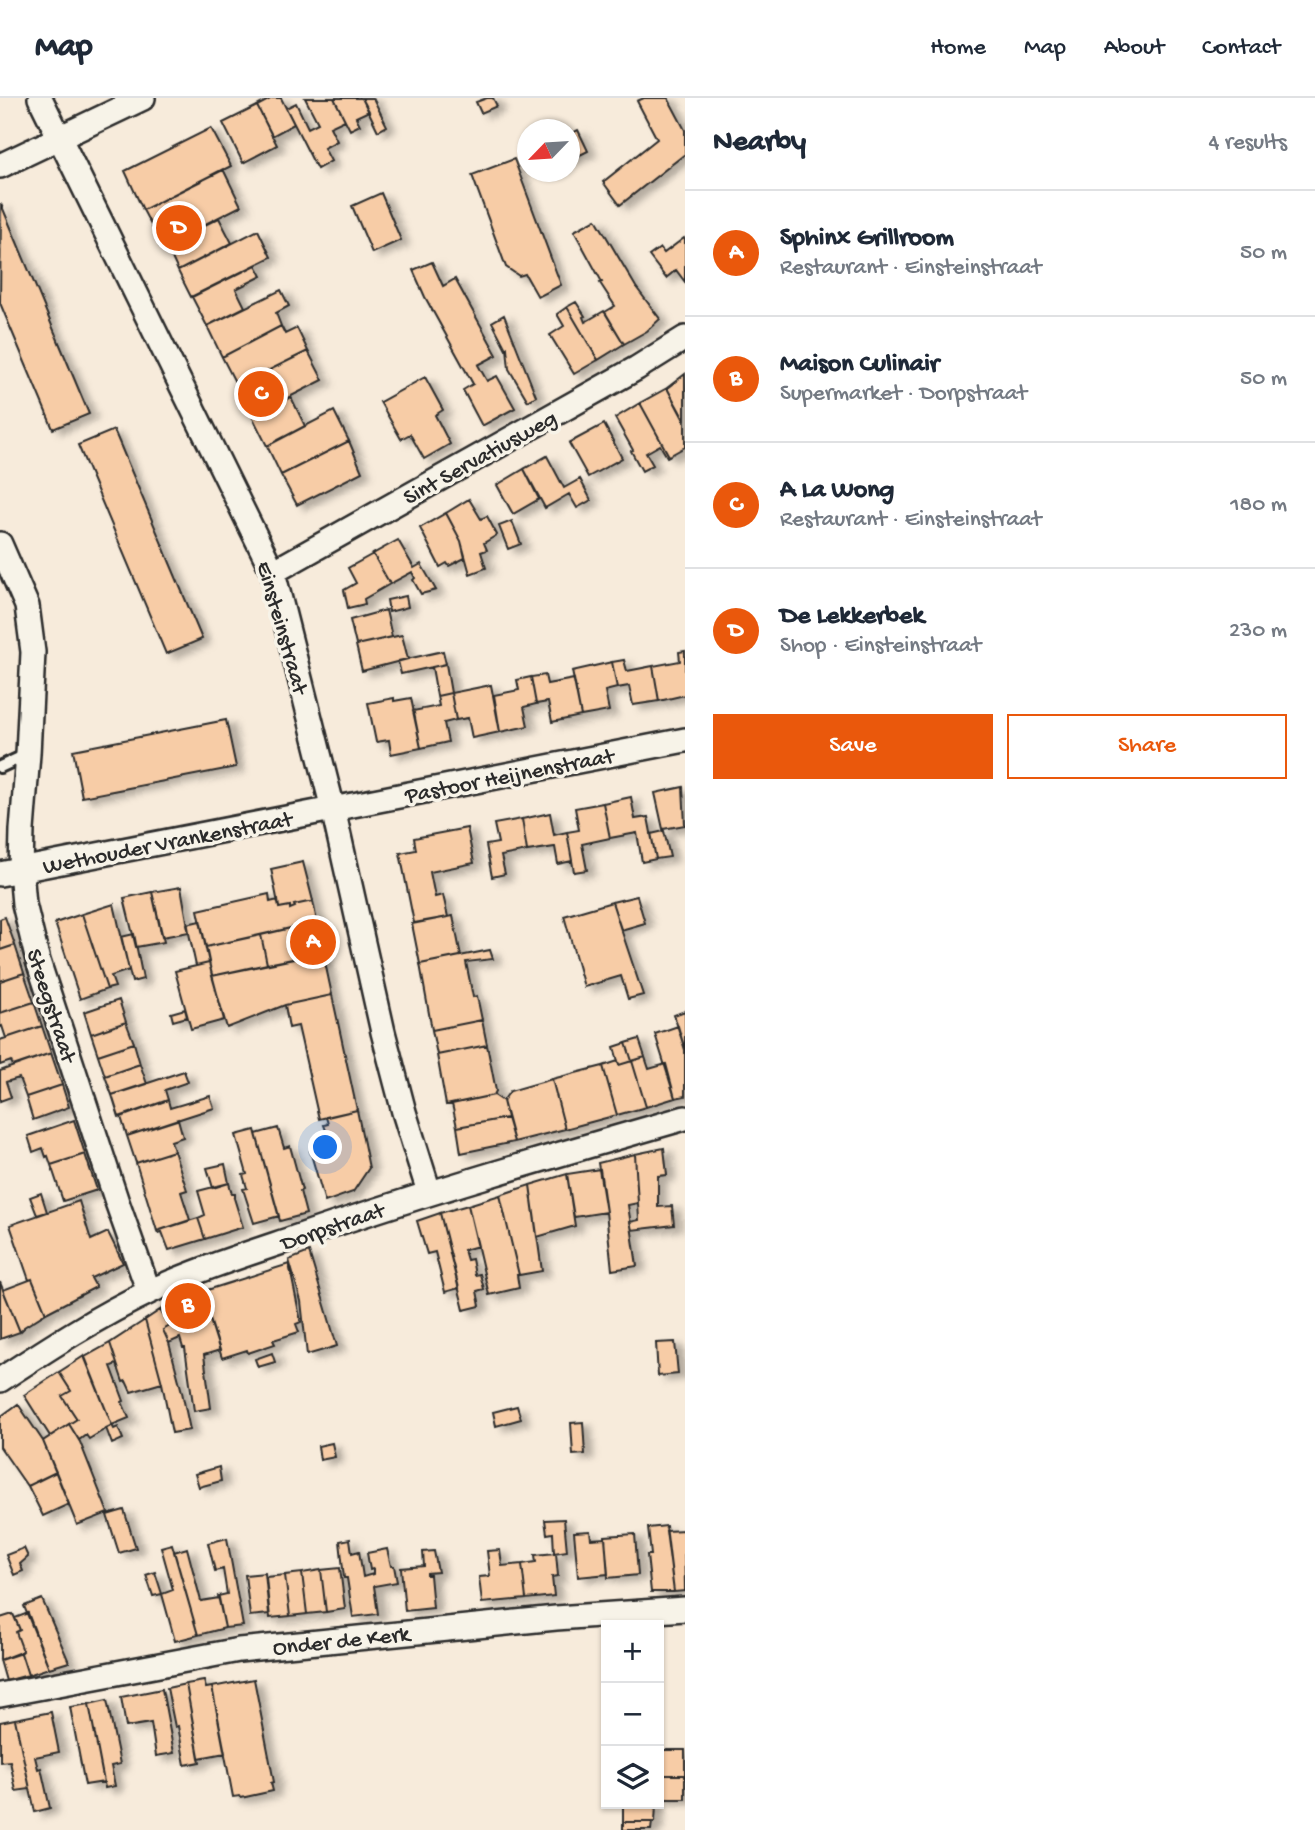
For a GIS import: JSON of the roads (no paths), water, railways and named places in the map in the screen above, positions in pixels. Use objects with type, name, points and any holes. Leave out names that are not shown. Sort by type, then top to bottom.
[{"type":"street","name":"Einsteinstraat","points":[[40,98],[273,572],[333,809],[383,1031],[429,1192]]},
{"type":"street","points":[[0,166],[143,98]]},
{"type":"street","name":"Sint Servatiusweg","points":[[273,572],[637,368],[685,338]]},
{"type":"street","name":"Steegstraat","points":[[0,544],[27,606],[33,652],[28,754],[10,872],[24,904],[38,961],[149,1292]]},
{"type":"street","name":"Pastoor Heijnenstraat","points":[[333,809],[685,740]]},
{"type":"street","name":"Wethouder Vrankenstraat","points":[[10,872],[333,809]]},
{"type":"street","name":"Dorpstraat","points":[[0,1380],[78,1330],[149,1292],[244,1255],[429,1192],[685,1118]]},
{"type":"street","name":"Onder de Kerk","points":[[0,1695],[239,1650],[543,1619],[685,1609]]},
{"type":"lane","points":[[0,767],[28,754]]},
{"type":"place","name":"De Lekkerbek","points":[[179,228]]},
{"type":"place","name":"A La Wong","points":[[261,394]]},
{"type":"place","name":"Sphinx Grillroom","points":[[313,942]]},
{"type":"place","name":"Maison Culinair","points":[[188,1306]]}]
